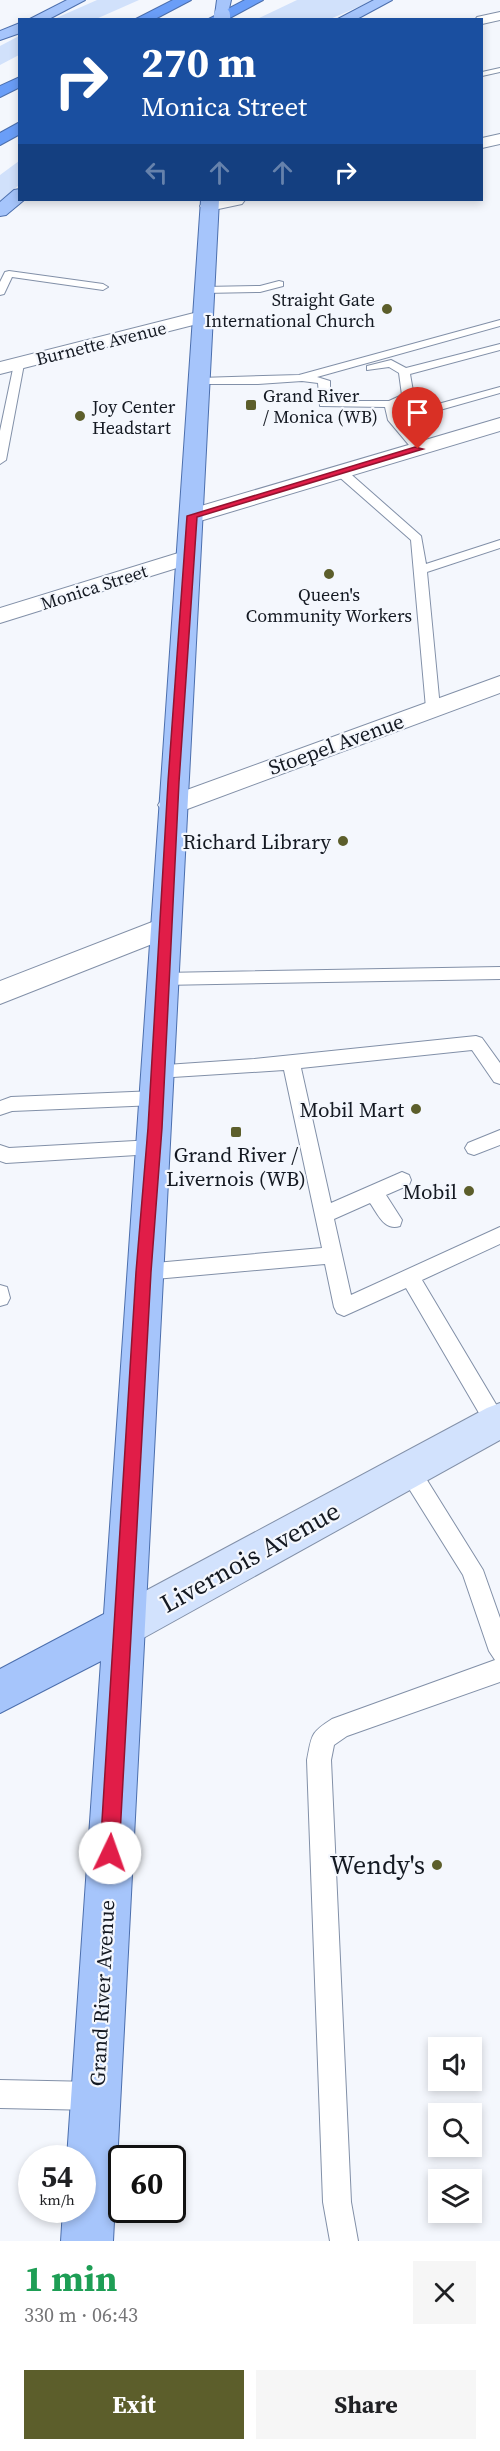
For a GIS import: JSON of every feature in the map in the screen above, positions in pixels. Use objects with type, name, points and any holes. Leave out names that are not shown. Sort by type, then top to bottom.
[{"type":"highway","points":[[145,18],[184,0]]},
{"type":"highway","points":[[218,18],[256,0]]},
{"type":"highway","points":[[0,92],[18,82]]},
{"type":"highway","points":[[0,140],[18,129]]},
{"type":"main road","points":[[39,18],[78,0]]},
{"type":"main road","points":[[222,18],[224,0]]},
{"type":"main road","points":[[348,18],[385,0]]},
{"type":"main road","points":[[0,36],[18,28]]},
{"type":"main road","points":[[0,211],[18,196]]},
{"type":"main road","name":"Grand River Avenue","points":[[87,2241],[209,203]]},
{"type":"main road","name":"Livernois Avenue","points":[[0,1692],[498,1424]]},
{"type":"street","points":[[483,20],[500,16]]},
{"type":"street","points":[[483,143],[500,139]]},
{"type":"street","points":[[209,203],[228,201]]},
{"type":"street","name":"Burnette Avenue","points":[[10,366],[202,317]]},
{"type":"street","points":[[192,516],[500,424]]},
{"type":"street","name":"Monica Street","points":[[0,616],[188,557]]},
{"type":"street","name":"Stoepel Avenue","points":[[172,805],[500,684]]},
{"type":"street","points":[[0,993],[165,928]]},
{"type":"lane","points":[[483,74],[500,70]]},
{"type":"lane","points":[[0,291],[9,274],[103,287]]},
{"type":"lane","points":[[204,290],[260,290],[279,285]]},
{"type":"lane","points":[[299,378],[500,323]]},
{"type":"lane","points":[[404,372],[500,347]]},
{"type":"lane","points":[[199,381],[299,378],[324,381],[391,363],[404,372],[408,397],[390,404],[324,404],[324,381]]},
{"type":"lane","points":[[0,460],[10,366]]},
{"type":"lane","points":[[394,420],[500,390]]},
{"type":"lane","points":[[390,404],[394,420],[418,449]]},
{"type":"lane","points":[[341,472],[417,539],[433,708]]},
{"type":"lane","points":[[420,570],[500,544]]},
{"type":"lane","points":[[162,979],[500,973]]},
{"type":"lane","points":[[0,1108],[11,1104],[291,1062],[476,1043],[500,1077]]},
{"type":"lane","points":[[291,1062],[344,1307],[475,1240],[500,1235]]},
{"type":"lane","points":[[474,1148],[500,1137]]},
{"type":"lane","points":[[0,1152],[6,1156],[153,1148]]},
{"type":"lane","points":[[324,1215],[402,1180]]},
{"type":"lane","points":[[374,1193],[393,1220]]},
{"type":"lane","points":[[144,1272],[333,1255]]},
{"type":"lane","points":[[420,1268],[498,1424]]},
{"type":"lane","points":[[0,1293],[0,1298]]},
{"type":"lane","points":[[409,1471],[472,1570],[500,1651]]},
{"type":"lane","points":[[344,2241],[336,2190],[319,1760],[322,1738],[340,1727],[500,1670]]},
{"type":"lane","points":[[0,2094],[96,2097]]},
{"type":"shaded area","points":[[97,0],[139,0],[98,18],[56,18]]},
{"type":"shaded area","points":[[297,0],[375,0],[332,18],[259,18]]},
{"type":"shaded area","points":[[18,37],[18,56],[0,65],[0,46]]},
{"type":"shaded area","points":[[18,162],[18,186],[0,201],[0,175]]},
{"type":"place","name":"Straight Gate International Church","points":[[387,309]]},
{"type":"place","name":"Grand River / Monica (WB)","points":[[251,405]]},
{"type":"place","name":"Joy Center Headstart","points":[[80,416]]},
{"type":"place","name":"Queen's Community Workers","points":[[329,574]]},
{"type":"place","name":"Richard Library","points":[[343,841]]},
{"type":"place","name":"Mobil Mart","points":[[416,1109]]},
{"type":"place","name":"Grand River / Livernois (WB)","points":[[236,1132]]},
{"type":"place","name":"Mobil","points":[[469,1191]]},
{"type":"place","name":"Wendy's","points":[[437,1865]]},
{"type":"route","points":[[110,1853],[130,1489],[155,1128],[173,782],[192,516],[418,449]]}]
